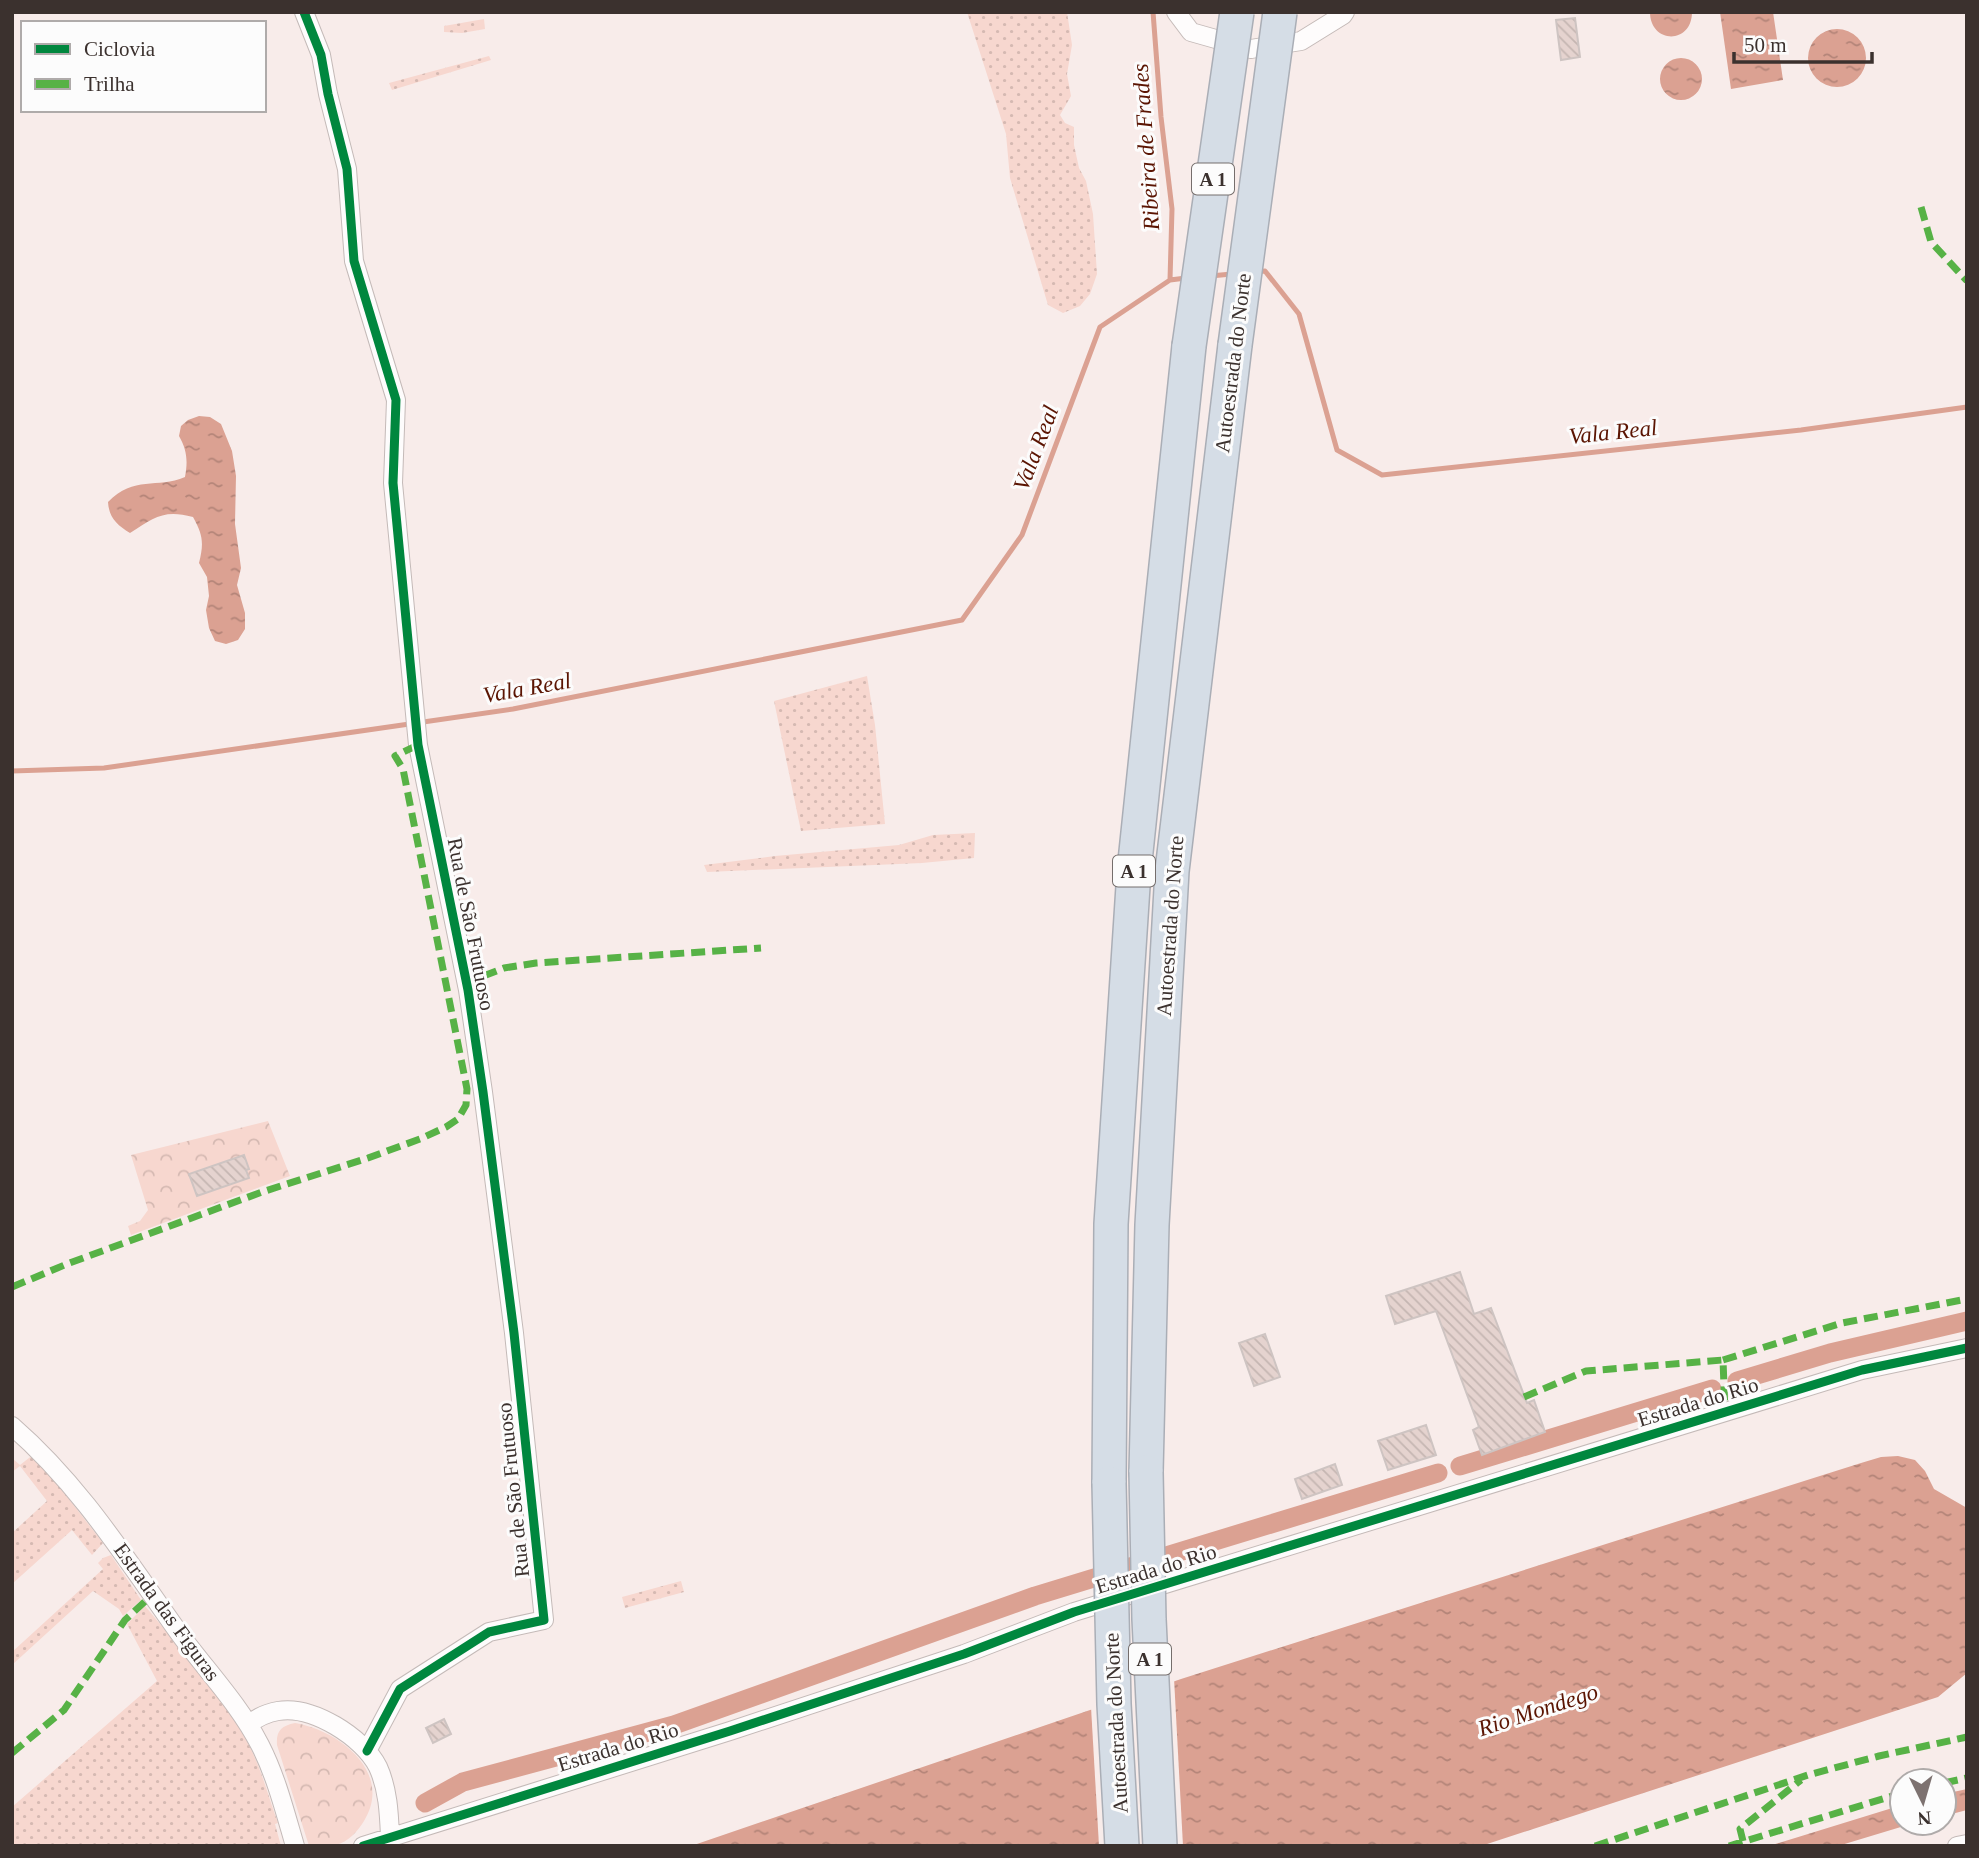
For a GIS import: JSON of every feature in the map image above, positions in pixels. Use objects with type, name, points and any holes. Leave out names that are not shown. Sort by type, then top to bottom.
[{"type":"highway","name":"Autoestrada do Norte","points":[[1122,1846],[1114,1704],[1109,1483],[1111,1224],[1134,871],[1189,346],[1237,12]]},
{"type":"highway","name":"Autoestrada do Norte","points":[[1160,1846],[1150,1644],[1146,1472],[1152,1226],[1171,872],[1235,345],[1280,12]]},
{"type":"street","name":"Rua de São Frutuoso","points":[[304,12],[321,55],[347,169],[354,261],[396,400],[393,483],[418,745],[467,990],[483,1092],[514,1334],[544,1620],[489,1632],[400,1689],[367,1751]]},
{"type":"street","points":[[1176,12],[1191,32],[1251,49],[1301,41],[1345,12]]},
{"type":"street","name":"Estrada do Rio","points":[[363,1846],[951,1659],[1074,1612],[1862,1370],[1967,1348]]},
{"type":"street","name":"Estrada das Figuras","points":[[12,1426],[40,1450],[111,1534],[181,1636],[249,1724],[262,1749],[295,1846]]},
{"type":"street","points":[[249,1724],[261,1715],[281,1710],[299,1712],[315,1716],[353,1737],[377,1766],[384,1784],[390,1836]]},
{"type":"street","points":[[1957,1846],[1967,1844]]},
{"type":"green space","points":[[967,12],[1067,12],[1072,45],[1067,74],[1071,96],[1060,115],[1065,123],[1074,127],[1074,145],[1079,168],[1086,181],[1093,214],[1097,274],[1090,294],[1080,306],[1063,313],[1048,305],[1010,178],[1006,134]]},
{"type":"green space","points":[[484,19],[485,29],[462,33],[444,32],[444,26]]},
{"type":"green space","points":[[489,56],[491,60],[392,90],[389,83]]},
{"type":"green space","points":[[867,676],[885,824],[801,831],[774,701]]},
{"type":"green space","points":[[975,833],[974,858],[922,863],[707,872],[704,865],[899,845],[933,835]]},
{"type":"green space","points":[[268,1121],[290,1176],[131,1235],[128,1226],[140,1221],[148,1210],[131,1155]]},
{"type":"green space","points":[[34,1454],[103,1543],[92,1555],[72,1530],[12,1584],[12,1533],[47,1501],[20,1466],[12,1472],[12,1458],[20,1465]]},
{"type":"green space","points":[[111,1555],[141,1600],[123,1616],[119,1609],[93,1591],[12,1665],[12,1652],[103,1569],[98,1563]]},
{"type":"green space","points":[[681,1581],[684,1592],[625,1608],[622,1597]]},
{"type":"green space","points":[[145,1606],[212,1688],[247,1741],[278,1823],[275,1824],[281,1846],[12,1846],[12,1807],[157,1681],[127,1624]]},
{"type":"green space","points":[[295,1723],[312,1727],[344,1744],[367,1770],[372,1786],[371,1803],[359,1829],[340,1844],[309,1846],[277,1745],[280,1730]]},
{"type":"water","points":[[1650,12],[1692,12],[1690,23],[1685,30],[1679,35],[1671,36],[1663,35],[1657,30],[1652,23]]},
{"type":"water","points":[[1720,12],[1773,12],[1783,80],[1731,89]]},
{"type":"water","points":[[1831,29],[1843,29],[1858,37],[1866,52],[1866,64],[1858,79],[1843,87],[1831,87],[1816,79],[1808,64],[1808,52],[1816,37]]},
{"type":"water","points":[[1681,58],[1696,64],[1702,79],[1696,94],[1681,100],[1666,94],[1660,79],[1666,64]]},
{"type":"water","points":[[199,416],[210,417],[221,424],[232,451],[236,476],[235,524],[241,568],[237,585],[245,613],[245,629],[238,640],[226,644],[215,641],[209,628],[206,610],[209,596],[207,577],[199,563],[202,539],[193,517],[174,514],[159,516],[130,533],[114,520],[108,502],[127,488],[136,485],[185,477],[187,461],[179,436],[181,426]]},
{"type":"water","name":"Rio Mondego","points":[[1898,1456],[1915,1460],[1925,1471],[1934,1489],[1967,1508],[1967,1673],[1938,1697],[1481,1846],[691,1846],[1181,1679],[1861,1463],[1881,1457]]},
{"type":"water","points":[[1967,1789],[1967,1810],[1958,1812],[1958,1791]]},
{"type":"water","points":[[1888,1809],[1888,1831],[1838,1846],[1769,1846]]},
{"type":"pier","points":[[1174,1678],[1183,1846],[1099,1846],[1091,1707]]},
{"type":"building","points":[[1575,18],[1580,57],[1561,60],[1556,20]]},
{"type":"building","points":[[244,1155],[249,1178],[197,1196],[189,1174]]},
{"type":"building","points":[[1460,1272],[1474,1314],[1491,1308],[1527,1403],[1534,1400],[1545,1432],[1482,1455],[1473,1430],[1479,1427],[1436,1311],[1395,1324],[1386,1296]]},
{"type":"building","points":[[1265,1334],[1280,1377],[1254,1386],[1239,1343]]},
{"type":"building","points":[[1426,1425],[1436,1455],[1388,1470],[1378,1441]]},
{"type":"building","points":[[1335,1464],[1342,1485],[1302,1499],[1295,1479]]},
{"type":"building","points":[[444,1719],[451,1734],[433,1743],[426,1728]]},
{"type":"waterway","name":"Ribeira de Frades","points":[[1153,12],[1161,117],[1172,209],[1170,280]]},
{"type":"waterway","name":"Vala Real","points":[[1255,272],[1265,271],[1299,314],[1337,450],[1382,475],[1801,430],[1967,407]]},
{"type":"waterway","name":"Vala Real","points":[[1210,276],[1232,274]]},
{"type":"waterway","name":"Vala Real","points":[[12,771],[104,768],[513,709],[962,620],[1022,535],[1100,327],[1170,280],[1186,278]]},
{"type":"waterway","points":[[1737,1381],[1830,1353],[1967,1321]]},
{"type":"waterway","points":[[1460,1466],[1712,1389]]},
{"type":"waterway","points":[[425,1803],[463,1782],[674,1725],[1035,1596],[1438,1473]]},
{"type":"marked path","points":[[1921,207],[1931,242],[1967,281]]},
{"type":"marked path","points":[[12,1287],[262,1192],[420,1139],[458,1119],[466,1105],[467,1089],[403,769],[395,756],[418,745]]},
{"type":"marked path","points":[[468,990],[481,977],[504,968],[536,963],[761,948]]},
{"type":"marked path","points":[[1723,1360],[1842,1323],[1967,1299]]},
{"type":"marked path","points":[[1524,1397],[1586,1371],[1723,1360],[1725,1412]]},
{"type":"marked path","points":[[12,1753],[64,1710],[125,1620],[152,1595]]},
{"type":"marked path","points":[[1595,1846],[1808,1775],[1967,1737]]},
{"type":"marked path","points":[[1958,1780],[1967,1778]]},
{"type":"marked path","points":[[1743,1841],[1740,1829],[1801,1780]]},
{"type":"marked path","points":[[1729,1846],[1888,1797]]},
{"type":"cycle path","points":[[304,12],[321,55],[347,169],[354,261],[396,400],[393,483],[418,745],[468,990],[483,1092],[514,1333],[544,1620],[489,1632],[400,1689],[367,1751]]},
{"type":"cycle path","points":[[363,1846],[730,1731],[964,1654],[1074,1612],[1862,1370],[1967,1348]]}]
